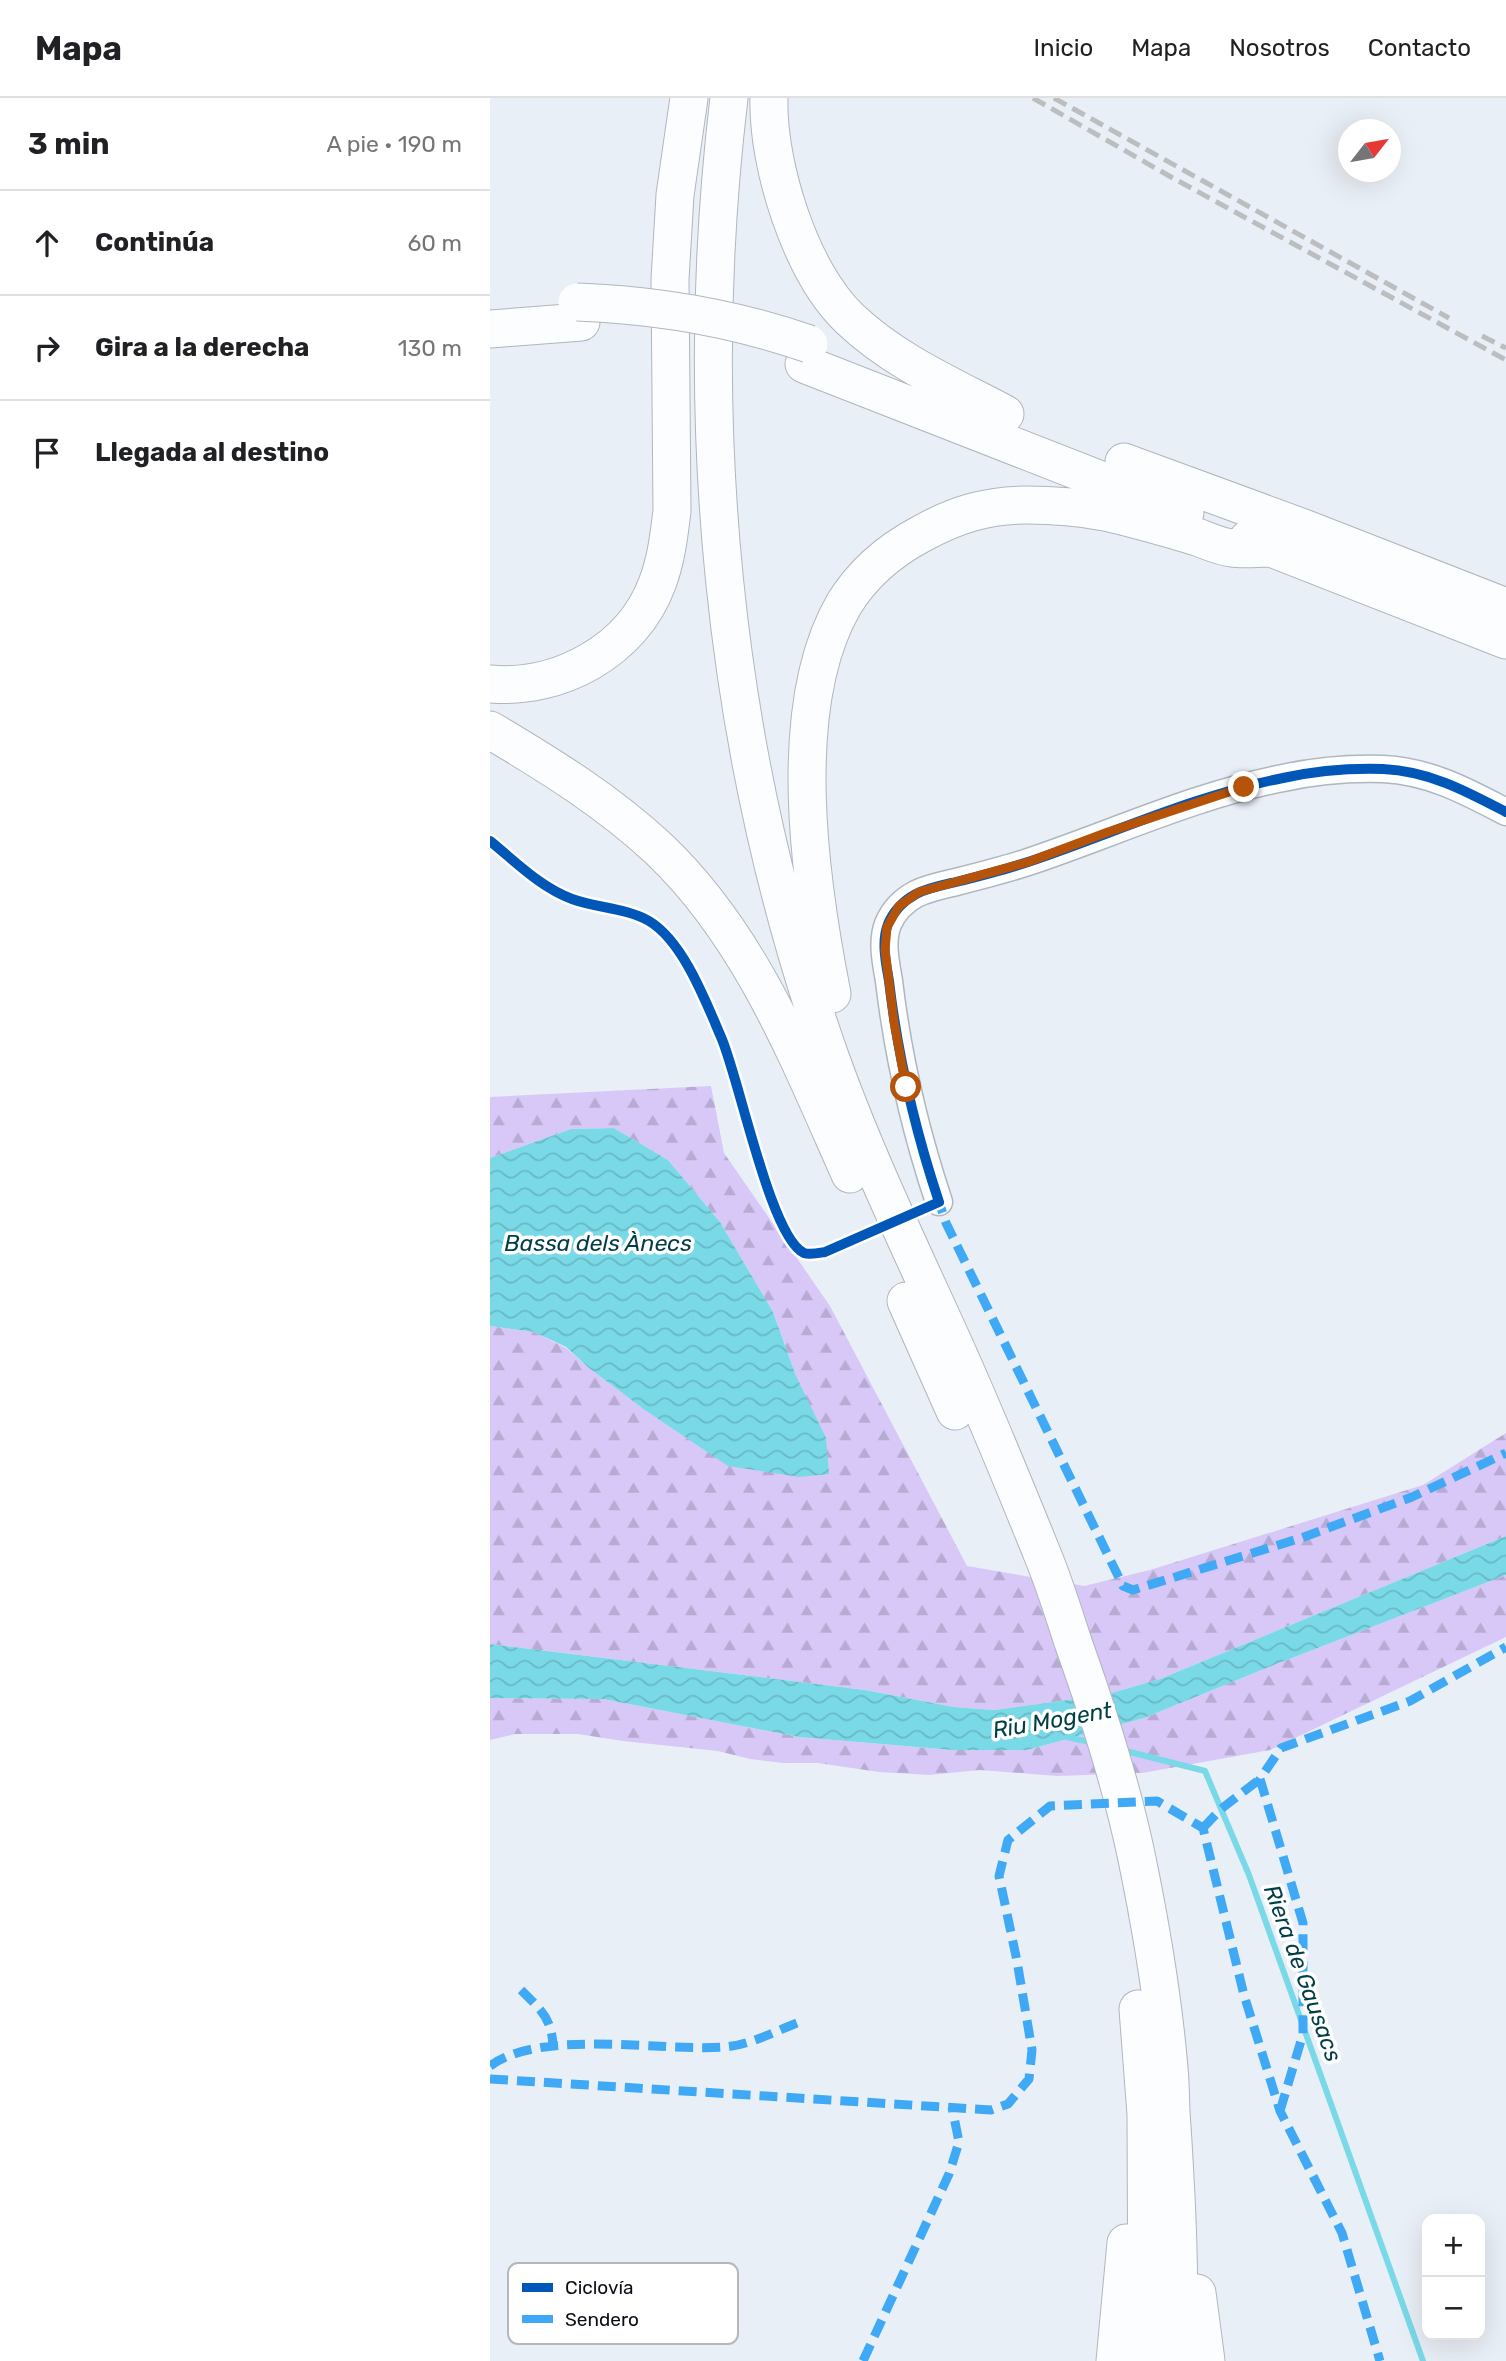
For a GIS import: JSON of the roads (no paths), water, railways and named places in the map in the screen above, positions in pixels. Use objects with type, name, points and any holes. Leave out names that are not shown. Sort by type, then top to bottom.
[{"type":"highway","points":[[490,684],[522,685],[541,682],[561,677],[594,659],[625,634],[650,601],[657,584],[669,539],[672,511],[670,279],[675,195],[689,98]]},
{"type":"highway","points":[[709,98],[691,270],[690,380],[701,539],[712,644],[738,800],[761,897],[792,1001],[876,1204]]},
{"type":"highway","points":[[729,98],[713,273],[712,374],[726,593],[758,792],[794,942],[830,1057],[856,1128],[876,1204]]},
{"type":"highway","points":[[769,98],[779,183],[796,234],[826,288],[849,318],[891,352],[1005,414]]},
{"type":"highway","points":[[490,309],[545,303],[613,322],[682,330],[807,354],[1005,414],[1506,607]]},
{"type":"highway","points":[[490,329],[579,312]]},
{"type":"highway","points":[[807,354],[953,420],[1269,548],[1506,640]]},
{"type":"highway","points":[[876,1204],[837,1022],[815,901],[807,790],[811,722],[822,659],[834,623],[845,603],[887,554],[955,516],[976,509],[1003,506],[1077,508],[1107,512],[1233,548],[1269,548]]},
{"type":"highway","points":[[490,730],[559,772],[612,810],[660,850],[701,895],[762,986],[955,1348],[1032,1557],[1088,1750],[1126,1861],[1128,1927],[1136,1989],[1179,2232],[1181,2297],[1177,2361]]},
{"type":"highway","points":[[1115,2361],[1128,2225],[1158,2115]]},
{"type":"highway","points":[[1147,2361],[1158,2115]]},
{"type":"highway","points":[[1158,2115],[1206,2361]]},
{"type":"street","points":[[939,1202],[920,1146],[906,1087],[885,950],[887,927],[899,906],[910,898],[934,888],[1028,862],[1244,787],[1304,774],[1381,769],[1421,774],[1461,789],[1506,812]]},
{"type":"water","name":"Bassa dels Ànecs","points":[[614,1128],[668,1160],[720,1222],[773,1312],[796,1376],[826,1438],[829,1474],[799,1477],[728,1466],[642,1408],[566,1347],[534,1332],[490,1326],[490,1158],[571,1129]]},
{"type":"water","name":"Riu Mogent","points":[[1506,1536],[1506,1575],[1144,1718],[1027,1750],[952,1750],[799,1737],[603,1699],[490,1698],[490,1644],[865,1690],[954,1707],[994,1710],[1105,1695],[1160,1679]]},
{"type":"waterway","name":"Riera de Gausacs","points":[[1067,1737],[1094,1743]]},
{"type":"waterway","name":"Riera de Gausacs","points":[[1122,1750],[1205,1771],[1249,1875],[1423,2361]]},
{"type":"railway","points":[[1033,98],[1171,177],[1506,360]]},
{"type":"railway","points":[[1054,98],[1449,318]]},
{"type":"railway","points":[[1482,336],[1506,348]]}]
